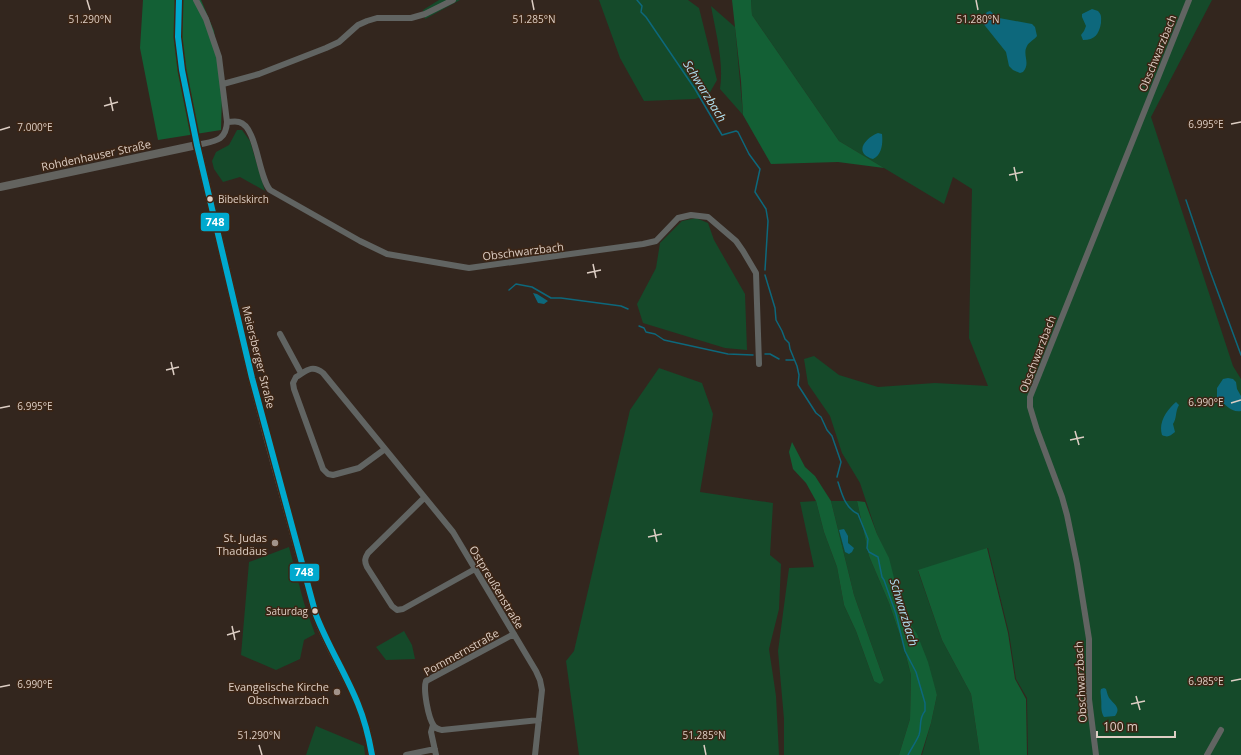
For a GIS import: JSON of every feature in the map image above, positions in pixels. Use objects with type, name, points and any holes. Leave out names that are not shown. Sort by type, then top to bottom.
[{"type":"main road","name":"Meiersberger Straße","points":[[179,0],[178,37],[182,70],[197,145],[252,378],[315,611],[326,640],[358,704],[366,727],[372,755]]},
{"type":"main road","name":"Rohdenhauser Straße","points":[[0,187],[197,145]]},
{"type":"street","points":[[196,0],[206,19],[219,57],[227,122],[226,130],[221,138],[197,145]]},
{"type":"street","points":[[223,84],[259,74],[326,48],[339,42],[358,25],[367,20],[418,16],[432,11],[453,0]]},
{"type":"street","name":"Obschwarzbach","points":[[1096,755],[1090,699],[1089,640],[1084,604],[1071,534],[1062,497],[1037,430],[1030,407],[1030,397],[1189,0]]},
{"type":"street","name":"Obschwarzbach","points":[[227,122],[240,122],[250,131],[265,182],[268,188],[275,194],[360,241],[386,254],[396,256],[469,268],[643,244],[656,241],[678,218],[691,215],[708,216],[736,241],[744,251],[756,272],[759,364]]},
{"type":"street","points":[[280,334],[301,374],[296,377],[293,383],[294,389],[323,469],[328,474],[333,475],[359,468],[385,449]]},
{"type":"street","name":"Ostpreußenstraße","points":[[301,374],[311,368],[318,368],[323,373],[453,532],[540,680],[542,690],[535,755]]},
{"type":"street","points":[[424,498],[368,553],[365,558],[367,567],[392,606],[397,610],[402,609],[475,569]]},
{"type":"street","name":"Pommernstraße","points":[[433,725],[424,688],[426,681],[514,634]]},
{"type":"street","points":[[433,725],[436,729],[442,730],[539,720]]},
{"type":"street","points":[[406,755],[435,752],[431,732],[433,725]]},
{"type":"street","points":[[1207,755],[1221,730]]},
{"type":"green space","points":[[143,0],[201,0],[214,31],[222,95],[221,130],[158,140],[140,48]]},
{"type":"green space","points":[[439,0],[460,0],[425,19],[423,10]]},
{"type":"green space","points":[[599,0],[688,0],[699,8],[717,80],[709,94],[695,99],[644,101],[620,58]]},
{"type":"green space","points":[[732,0],[751,0],[752,15],[839,141],[884,168],[838,162],[771,164],[743,115],[741,81]]},
{"type":"green space","points":[[751,0],[1212,0],[1151,117],[1233,366],[1241,379],[1241,755],[1028,755],[1027,698],[1016,679],[1009,633],[988,548],[918,571],[942,640],[971,694],[980,755],[922,755],[937,695],[916,633],[903,613],[888,557],[877,534],[860,483],[842,453],[830,416],[808,384],[804,359],[814,356],[839,375],[878,387],[935,383],[988,386],[969,338],[972,189],[953,177],[944,204],[839,141],[752,15]]},
{"type":"green space","points":[[711,6],[735,27],[743,115],[720,89],[720,58]]},
{"type":"green space","points":[[237,130],[242,130],[250,141],[265,191],[240,177],[223,182],[214,169],[212,161],[216,152],[229,145]]},
{"type":"green space","points":[[696,218],[708,223],[714,240],[745,294],[747,350],[725,348],[643,323],[637,304],[656,268],[660,243],[682,221]]},
{"type":"green space","points":[[659,368],[702,383],[713,414],[700,492],[773,503],[770,555],[781,564],[779,609],[769,649],[776,696],[779,755],[579,755],[566,661],[574,651],[630,410]]},
{"type":"green space","points":[[792,442],[805,467],[815,476],[831,501],[854,595],[884,680],[880,684],[874,681],[856,631],[844,605],[837,567],[824,532],[816,501],[806,483],[793,469],[789,452]]},
{"type":"green space","points":[[816,501],[824,532],[837,567],[844,605],[856,631],[874,681],[884,680],[854,595],[831,501],[857,501],[869,556],[889,603],[903,644],[911,675],[910,719],[899,755],[784,755],[784,719],[778,651],[789,568],[814,567],[800,502]]},
{"type":"green space","points":[[857,501],[865,502],[877,534],[889,558],[903,613],[917,634],[928,662],[937,695],[931,723],[921,755],[899,755],[910,719],[911,675],[903,644],[889,603],[869,556]]},
{"type":"green space","points":[[289,547],[304,603],[315,634],[304,640],[300,659],[276,670],[241,655],[249,562]]},
{"type":"green space","points":[[987,548],[1008,633],[1015,679],[1026,699],[1027,755],[980,755],[971,694],[942,640],[918,570]]},
{"type":"green space","points":[[404,631],[412,645],[415,659],[386,660],[376,647]]},
{"type":"green space","points":[[316,726],[364,746],[365,755],[306,755]]},
{"type":"water","points":[[1092,9],[1098,11],[1100,14],[1100,27],[1096,36],[1091,39],[1083,40],[1081,35],[1086,26],[1082,14]]},
{"type":"water","points":[[990,11],[999,18],[1032,24],[1035,27],[1037,36],[1027,46],[1025,53],[1026,65],[1023,72],[1020,73],[1013,70],[1009,66],[1006,52],[982,22],[982,18],[987,12]]},
{"type":"water","points":[[878,133],[882,134],[882,145],[880,152],[873,159],[867,156],[862,149],[865,142],[869,138]]},
{"type":"water","points":[[533,293],[548,301],[544,304],[538,303]]},
{"type":"water","points":[[1223,379],[1233,379],[1236,382],[1237,389],[1241,396],[1241,411],[1234,411],[1217,397],[1217,388]]},
{"type":"water","points":[[1176,402],[1179,405],[1173,424],[1175,432],[1169,436],[1164,436],[1162,435],[1161,430],[1162,421],[1169,409]]},
{"type":"water","points":[[844,529],[848,536],[848,543],[854,548],[849,554],[845,552],[839,530]]},
{"type":"water","points":[[1101,689],[1106,689],[1109,698],[1117,707],[1117,713],[1115,716],[1104,717],[1103,715]]},
{"type":"waterway","name":"Schwarzbach","points":[[637,0],[642,6],[641,12],[646,17],[695,89],[722,135],[736,131],[738,132],[749,154],[760,169],[755,192],[766,209],[768,221],[765,270]]},
{"type":"waterway","points":[[1186,200],[1241,355]]},
{"type":"waterway","name":"Schwarzbach","points":[[765,275],[775,308],[776,320],[785,339],[789,343],[797,366],[799,375],[798,385],[816,413],[821,417],[827,430],[832,436],[841,462],[837,477]]},
{"type":"waterway","points":[[509,290],[516,284],[532,287],[551,298],[621,306],[628,309]]},
{"type":"waterway","points":[[639,326],[644,328],[646,332],[655,334],[664,340],[728,354],[753,355]]},
{"type":"waterway","points":[[765,354],[770,354],[779,359]]},
{"type":"waterway","points":[[786,360],[794,360]]},
{"type":"waterway","name":"Schwarzbach","points":[[838,482],[847,504],[858,514],[868,539],[867,548],[869,552],[878,557],[882,577],[896,614],[905,651],[916,672],[925,703],[925,711],[921,720],[920,732],[908,755]]},
{"type":"transit line","name":"748","points":[[179,0],[178,37],[182,70],[197,145],[252,378],[316,615],[358,704],[363,717],[372,755]]},
{"type":"place","name":"Bibelskirch","points":[[210,199]]},
{"type":"place","name":"St. Judas Thaddäus","points":[[275,543]]},
{"type":"place","name":"Saturdag","points":[[315,611]]},
{"type":"place","name":"Evangelische Kirche Obschwarzbach","points":[[337,692]]}]
